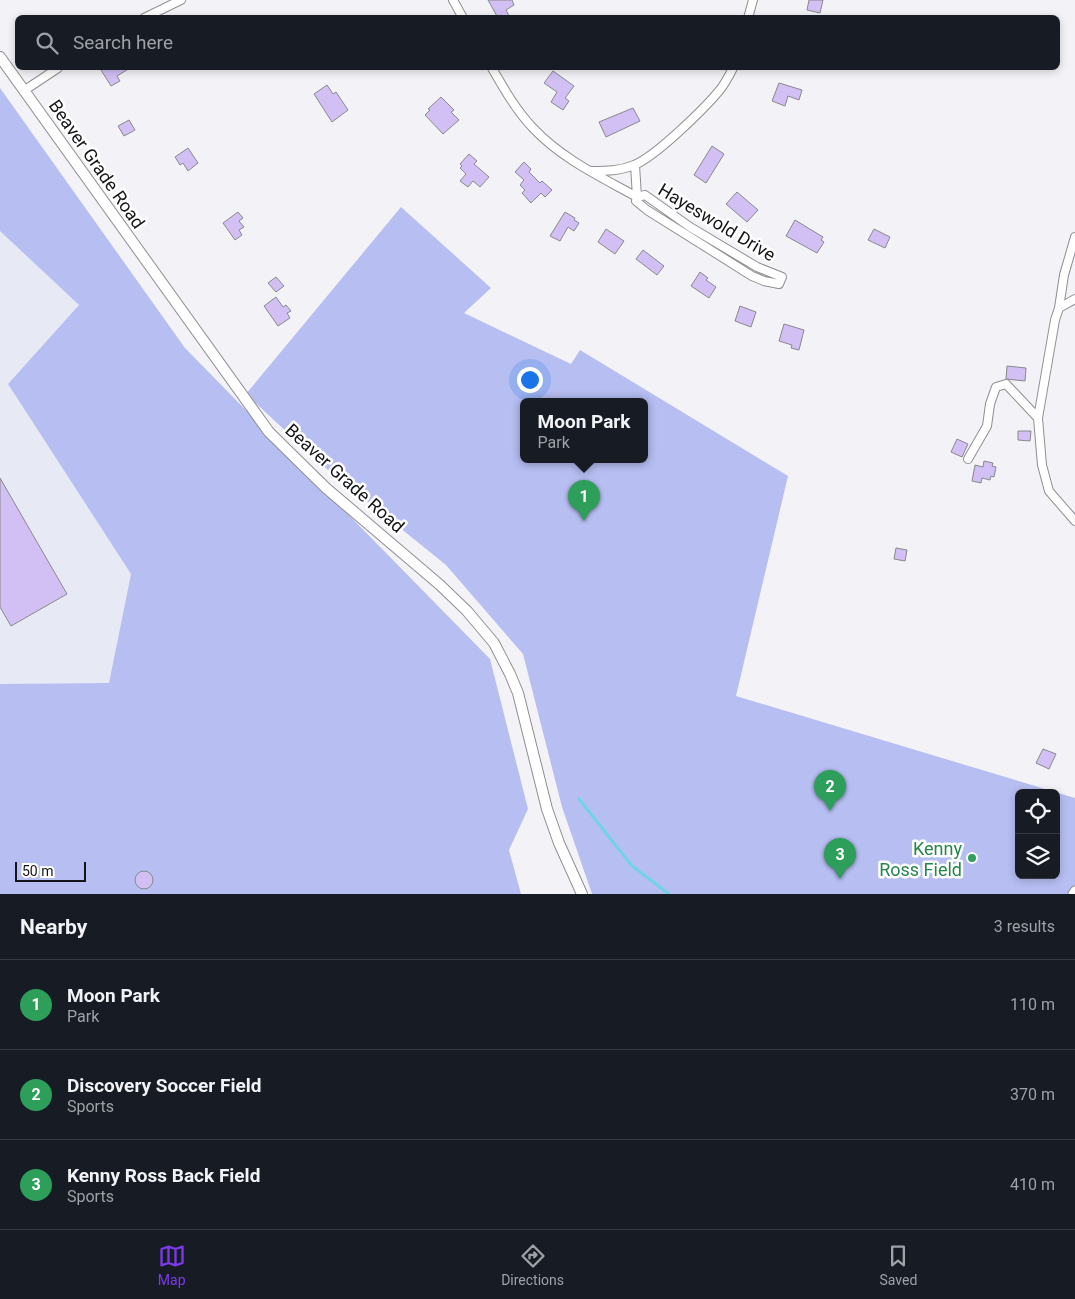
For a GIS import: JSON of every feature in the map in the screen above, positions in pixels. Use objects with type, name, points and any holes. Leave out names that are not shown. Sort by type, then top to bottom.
[{"type":"main road","name":"Beaver Grade Road","points":[[0,57],[269,432],[326,488],[440,585],[467,611],[494,643],[516,688],[547,810],[582,894]]},
{"type":"street","points":[[150,15],[181,0]]},
{"type":"street","points":[[453,0],[461,15]]},
{"type":"street","points":[[749,15],[753,0]]},
{"type":"street","points":[[25,90],[55,70]]},
{"type":"street","name":"Hayeswold Drive","points":[[493,70],[514,104],[531,126],[564,155],[637,197],[645,195],[690,227],[757,267],[782,277],[779,284],[752,276],[647,210],[636,201],[637,197]]},
{"type":"street","points":[[590,170],[614,170],[635,165],[650,156],[719,92],[732,70]]},
{"type":"street","points":[[635,165],[637,197]]},
{"type":"street","points":[[1075,238],[1064,275],[1038,418],[1042,464],[1049,491],[1075,521]]},
{"type":"street","points":[[1059,308],[1075,298]]},
{"type":"street","points":[[968,459],[987,426],[990,404],[996,388],[1006,384],[1038,418]]},
{"type":"shaded area","points":[[0,88],[185,348],[490,659],[528,809],[509,850],[521,894],[0,894],[0,684],[109,683],[131,574],[8,384],[79,305],[0,231]]},
{"type":"shaded area","points":[[401,207],[491,288],[464,313],[571,364],[580,350],[788,476],[736,696],[1045,789],[1015,789],[1015,879],[1060,879],[1060,793],[1075,798],[1075,894],[592,894],[562,807],[523,654],[446,565],[322,465],[246,394]]},
{"type":"shaded area","points":[[0,231],[79,305],[8,384],[131,574],[109,683],[0,684]]},
{"type":"building","points":[[488,0],[512,0],[514,5],[506,10],[508,15],[496,15]]},
{"type":"building","points":[[809,0],[823,0],[820,13],[807,10]]},
{"type":"building","points":[[101,70],[127,70],[117,76],[120,81],[111,86]]},
{"type":"building","points":[[553,71],[574,86],[565,98],[569,101],[563,110],[551,102],[557,92],[544,83]]},
{"type":"building","points":[[779,83],[802,90],[799,100],[788,96],[785,106],[772,101]]},
{"type":"building","points":[[327,85],[333,94],[336,92],[348,110],[332,122],[314,94]]},
{"type":"building","points":[[441,97],[454,110],[451,112],[459,120],[443,134],[425,115],[430,110],[428,109]]},
{"type":"building","points":[[633,108],[640,121],[606,137],[599,122]]},
{"type":"building","points":[[129,120],[135,130],[124,136],[118,126]]},
{"type":"building","points":[[712,146],[724,154],[706,183],[694,175]]},
{"type":"building","points":[[188,148],[198,163],[188,171],[183,163],[180,165],[175,157]]},
{"type":"building","points":[[469,154],[477,161],[474,164],[489,177],[480,187],[473,181],[468,187],[460,181],[466,174],[460,168],[462,166],[460,164]]},
{"type":"building","points":[[524,162],[531,169],[529,172],[540,183],[542,181],[552,190],[545,197],[541,193],[531,203],[522,193],[525,190],[520,185],[524,180],[515,172]]},
{"type":"building","points":[[737,192],[758,210],[747,222],[726,204]]},
{"type":"building","points":[[238,212],[243,218],[239,221],[244,227],[239,230],[242,235],[235,240],[223,223]]},
{"type":"building","points":[[565,212],[579,223],[574,231],[568,227],[560,241],[550,236]]},
{"type":"building","points":[[795,220],[823,237],[821,240],[824,242],[817,253],[786,236]]},
{"type":"building","points":[[606,229],[624,241],[615,254],[598,242]]},
{"type":"building","points":[[874,229],[890,237],[885,248],[868,240]]},
{"type":"building","points":[[643,250],[664,266],[657,275],[636,259]]},
{"type":"building","points":[[700,272],[708,278],[706,280],[716,287],[709,298],[691,286]]},
{"type":"building","points":[[276,277],[284,286],[276,292],[268,283]]},
{"type":"building","points":[[276,297],[283,307],[286,305],[291,311],[287,313],[290,318],[278,326],[264,306]]},
{"type":"building","points":[[740,306],[756,312],[751,327],[735,321]]},
{"type":"building","points":[[784,324],[804,330],[799,350],[791,348],[792,345],[779,341]]},
{"type":"building","points":[[1007,366],[1026,368],[1025,381],[1006,379]]},
{"type":"building","points":[[1018,431],[1031,431],[1030,441],[1018,440]]},
{"type":"building","points":[[957,439],[968,444],[962,457],[951,452]]},
{"type":"building","points":[[984,461],[993,463],[992,466],[996,467],[994,477],[991,476],[990,480],[982,478],[981,483],[972,481],[975,465],[983,467]]},
{"type":"building","points":[[0,478],[67,594],[11,626],[0,607]]},
{"type":"building","points":[[896,548],[907,550],[905,561],[894,559]]},
{"type":"building","points":[[1043,749],[1056,754],[1049,769],[1036,763]]},
{"type":"building","points":[[140,871],[148,871],[153,876],[151,887],[140,889],[135,884],[135,876]]},
{"type":"waterway","points":[[579,799],[632,866],[669,894]]},
{"type":"place","name":"Moon Park","points":[[584,521]]},
{"type":"place","name":"Discovery Soccer Field","points":[[830,811]]},
{"type":"place","name":"Kenny Ross Field","points":[[972,858]]},
{"type":"place","name":"Kenny Ross Back Field","points":[[840,879]]}]
